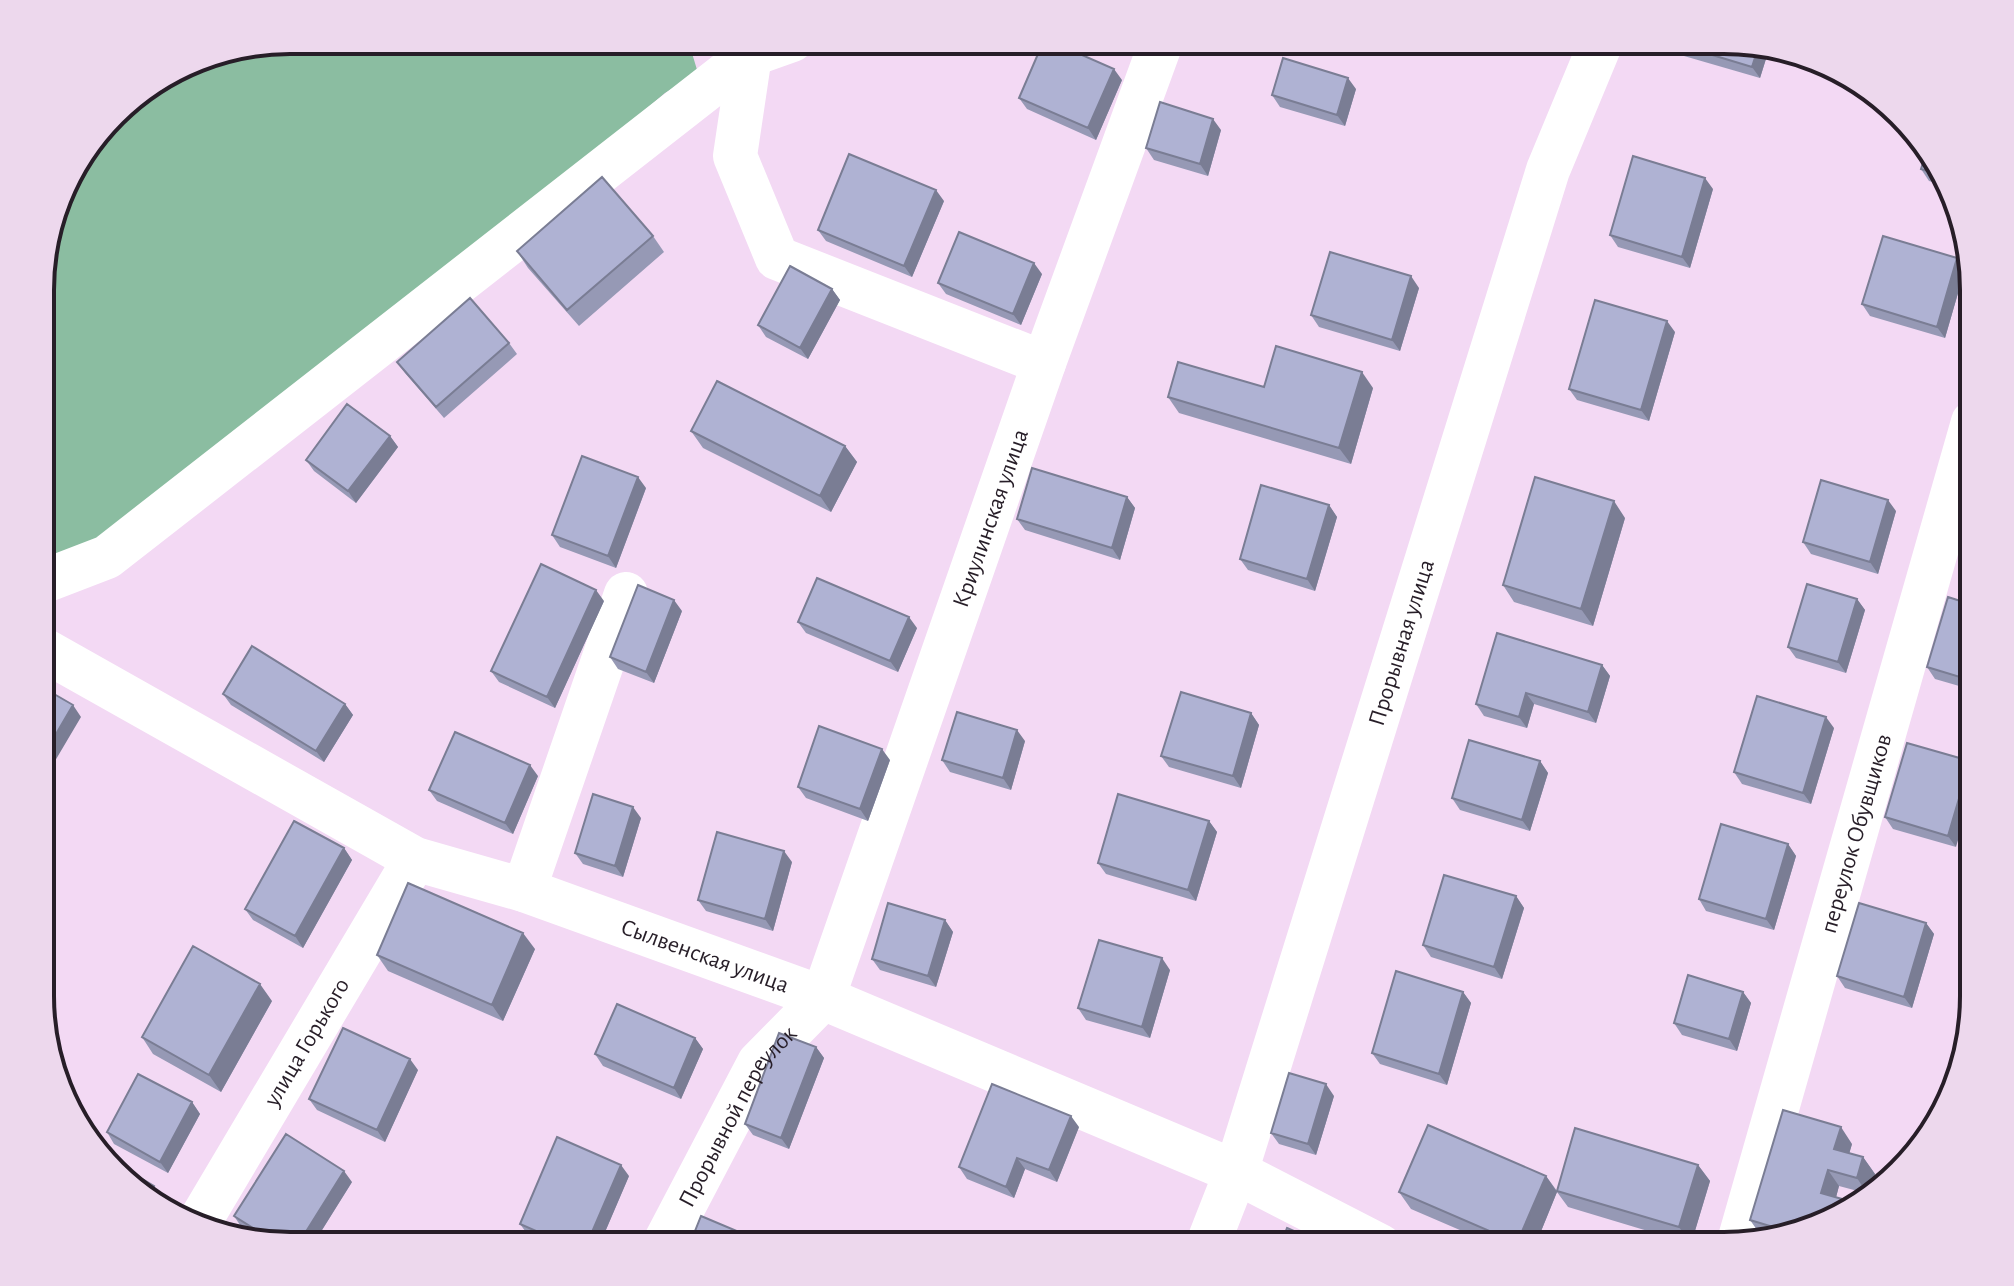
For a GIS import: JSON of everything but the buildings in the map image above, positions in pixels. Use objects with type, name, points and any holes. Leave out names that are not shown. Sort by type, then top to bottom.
[{"type":"street","points":[[54,577],[107,557],[737,54]]},
{"type":"street","points":[[744,54],[735,156],[777,258],[1044,363]]},
{"type":"street","name":"Криулинская улица","points":[[823,998],[1044,363],[1157,54]]},
{"type":"street","name":"Прорывная улица","points":[[1213,1231],[1236,1172],[1548,170],[1596,54]]},
{"type":"street","name":"переулок Обувщиков","points":[[1742,1231],[1959,471]]},
{"type":"street","points":[[524,890],[626,594]]},
{"type":"street","name":"Сылвенская улица","points":[[54,656],[415,859],[524,890],[823,998],[1236,1172],[1351,1231]]},
{"type":"street","name":"улица Горького","points":[[204,1215],[415,859]]},
{"type":"street","name":"Прорывной переулок","points":[[670,1232],[759,1063],[823,998]]},
{"type":"green space","points":[[692,54],[698,73],[665,93],[503,231],[95,546],[54,563],[56,259],[62,229],[78,185],[103,146],[128,118],[185,78],[229,62],[259,56]]}]
